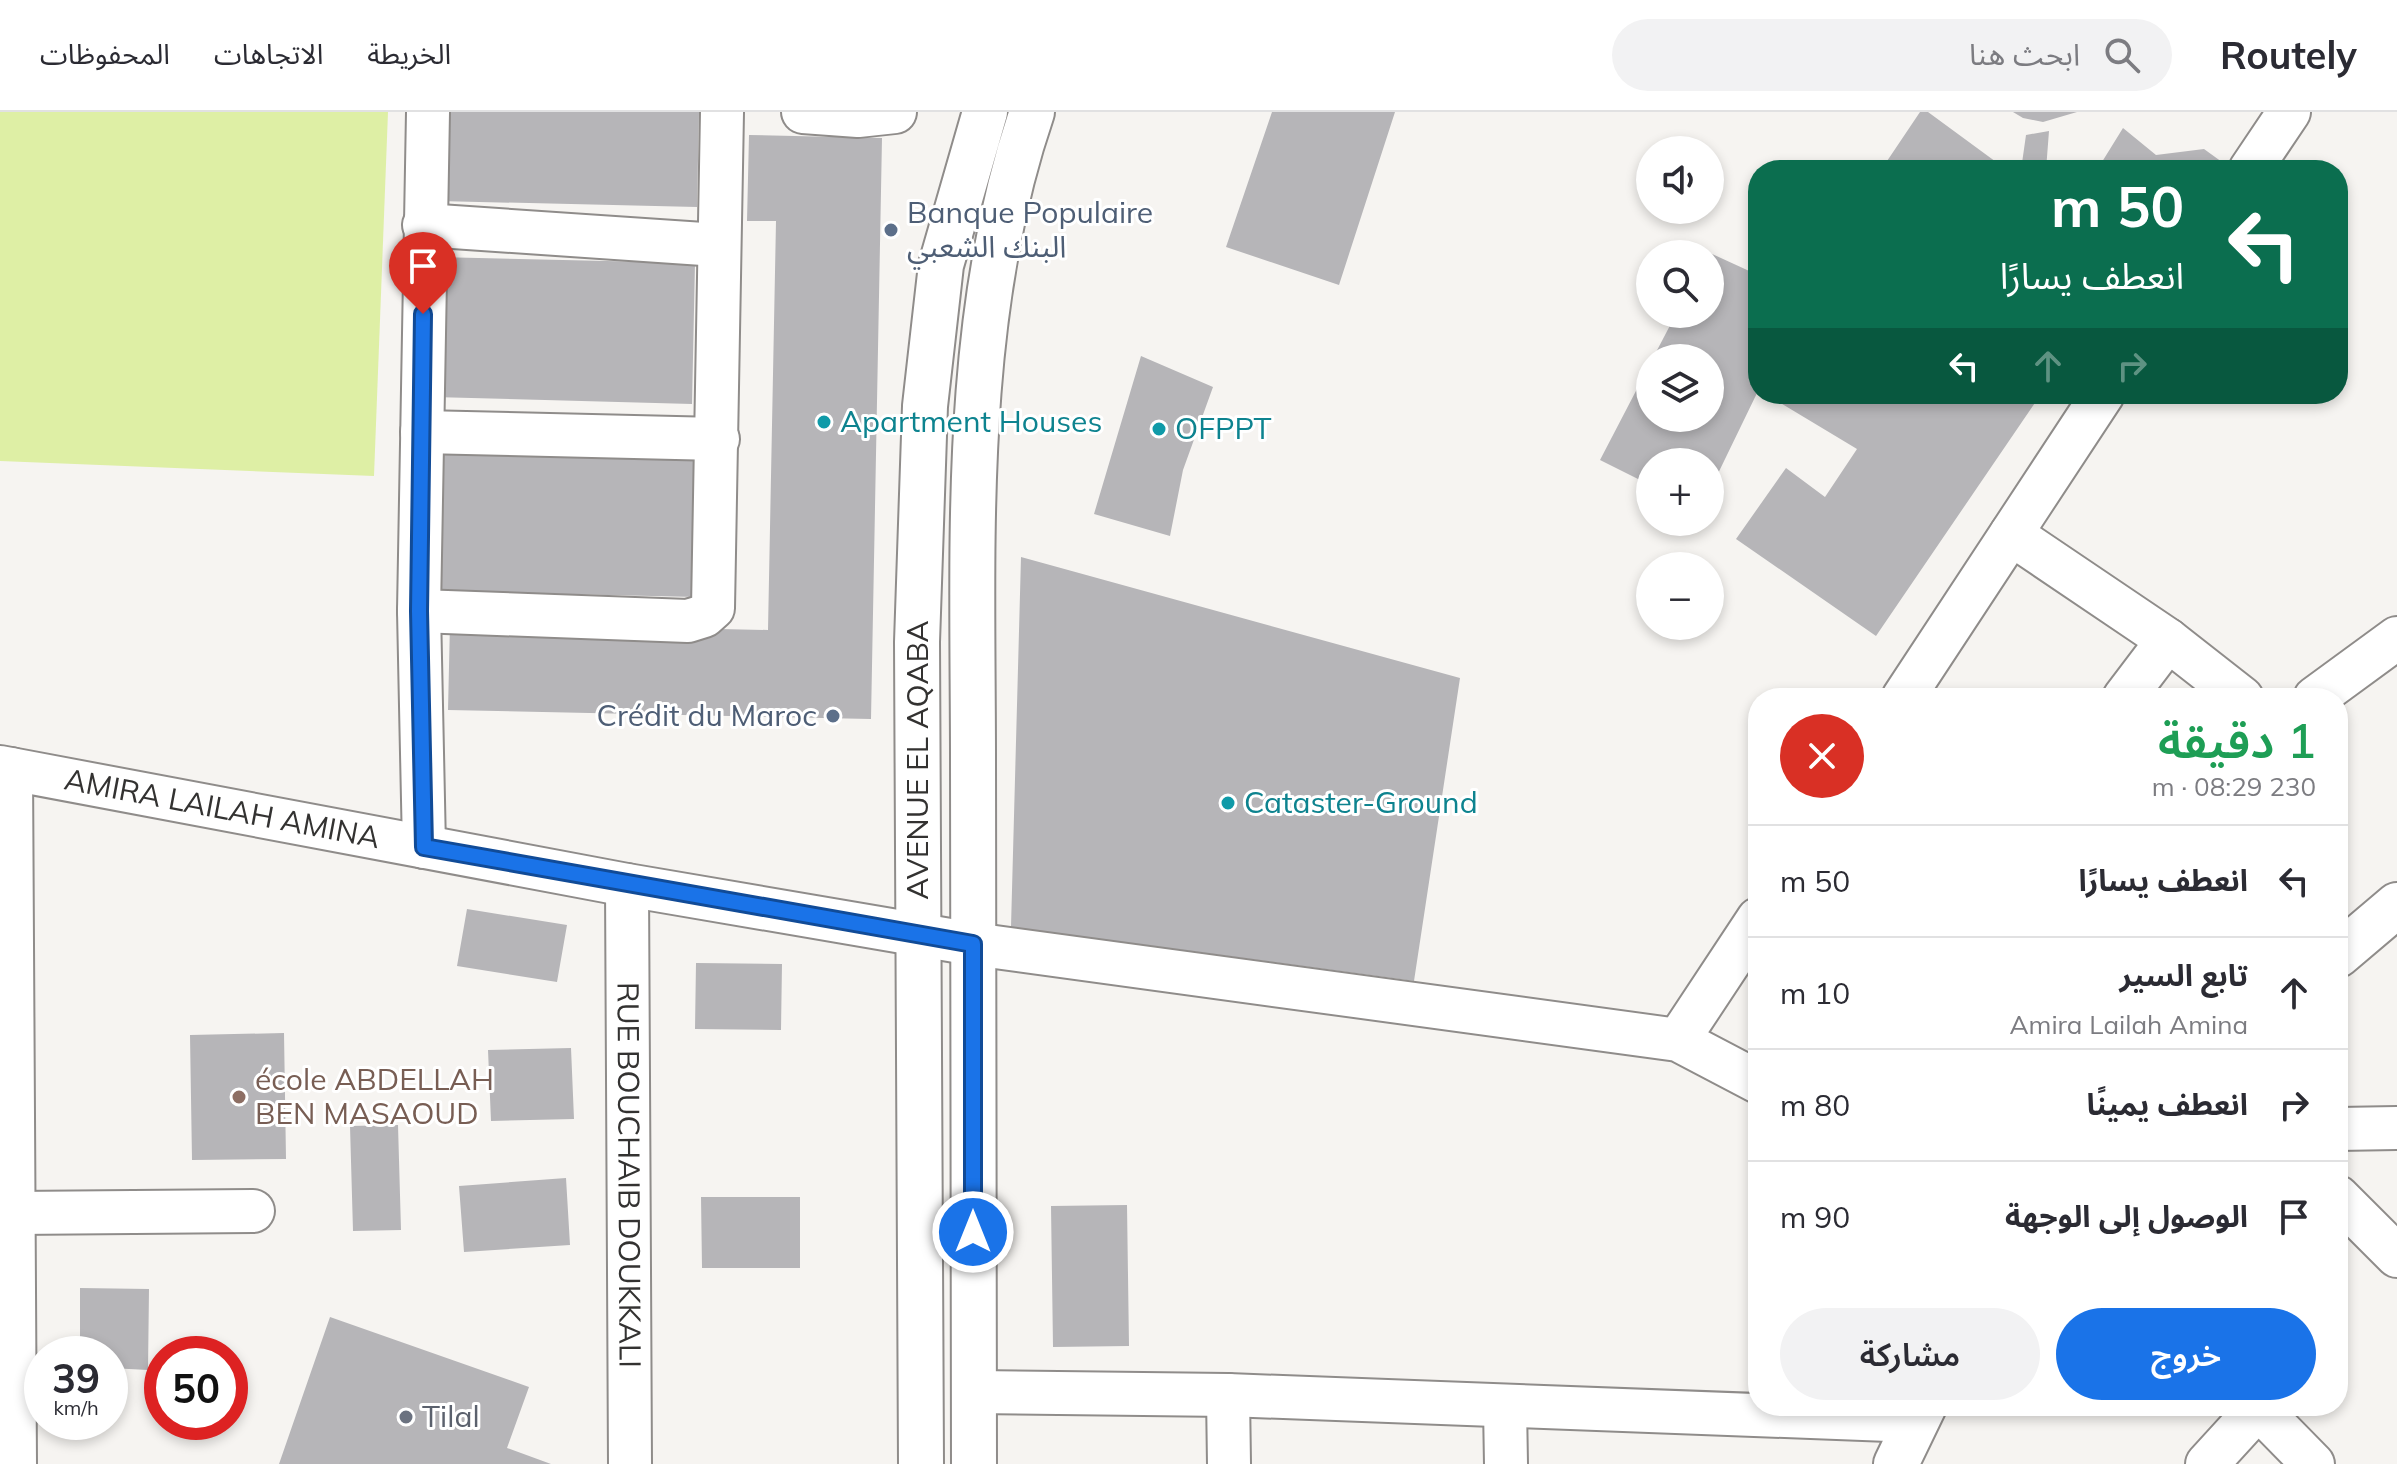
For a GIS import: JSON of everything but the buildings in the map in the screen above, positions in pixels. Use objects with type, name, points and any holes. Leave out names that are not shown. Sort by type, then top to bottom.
[{"type":"main road","name":"AVENUE EL AQABA","points":[[921,1464],[917,642],[925,406],[941,265],[985,112]]},
{"type":"main road","name":"AVENUE EL AQABA","points":[[974,1464],[973,944],[977,406],[994,270],[1032,112]]},
{"type":"main road","points":[[2348,947],[2397,905]]},
{"type":"main road","points":[[1896,1464],[1918,1416]]},
{"type":"street","points":[[424,847],[419,611],[428,112]]},
{"type":"street","points":[[419,611],[688,621],[704,616],[713,608],[722,112]]},
{"type":"street","points":[[803,112],[858,116],[895,112]]},
{"type":"street","points":[[2257,160],[2289,112]]},
{"type":"street","points":[[424,225],[718,245]]},
{"type":"street","points":[[1910,688],[2096,404]]},
{"type":"street","points":[[422,432],[718,439]]},
{"type":"street","points":[[2011,534],[2168,640],[2229,688]]},
{"type":"street","points":[[2329,688],[2397,638]]},
{"type":"street","points":[[2132,688],[2168,640]]},
{"type":"street","points":[[6,768],[15,1464]]},
{"type":"street","name":"AMIRA LAILAH AMINA","points":[[6,768],[627,885],[917,935],[1678,1040],[1748,1077]]},
{"type":"street","name":"RUE BOUCHAIB DOUKKALI","points":[[627,885],[630,1464]]},
{"type":"street","points":[[1678,1040],[1748,934]]},
{"type":"street","points":[[2348,1129],[2397,1128]]},
{"type":"street","points":[[2348,1207],[2397,1256]]},
{"type":"street","points":[[14,1213],[253,1211]]},
{"type":"street","points":[[974,1392],[1228,1395],[1505,1407],[1748,1411]]},
{"type":"street","points":[[1228,1395],[1229,1464]]},
{"type":"street","points":[[1505,1407],[1506,1464]]},
{"type":"street","points":[[2207,1464],[2252,1416]]},
{"type":"street","points":[[2268,1416],[2313,1464]]},
{"type":"green space","points":[[0,112],[388,112],[374,476],[0,461]]},
{"type":"place","name":"Banque Populaire البنك الشعبي","points":[[891,230]]},
{"type":"place","name":"Apartment Houses","points":[[824,422]]},
{"type":"place","name":"OFPPT","points":[[1159,429]]},
{"type":"place","name":"Crédit du Maroc","points":[[833,716]]},
{"type":"place","name":"Cataster-Ground","points":[[1228,803]]},
{"type":"place","name":"école ABDELLAH BEN MASAOUD","points":[[239,1097]]},
{"type":"place","name":"Tilal","points":[[406,1417]]},
{"type":"route","points":[[423,314],[419,611],[424,847],[973,944],[973,1232]]}]
